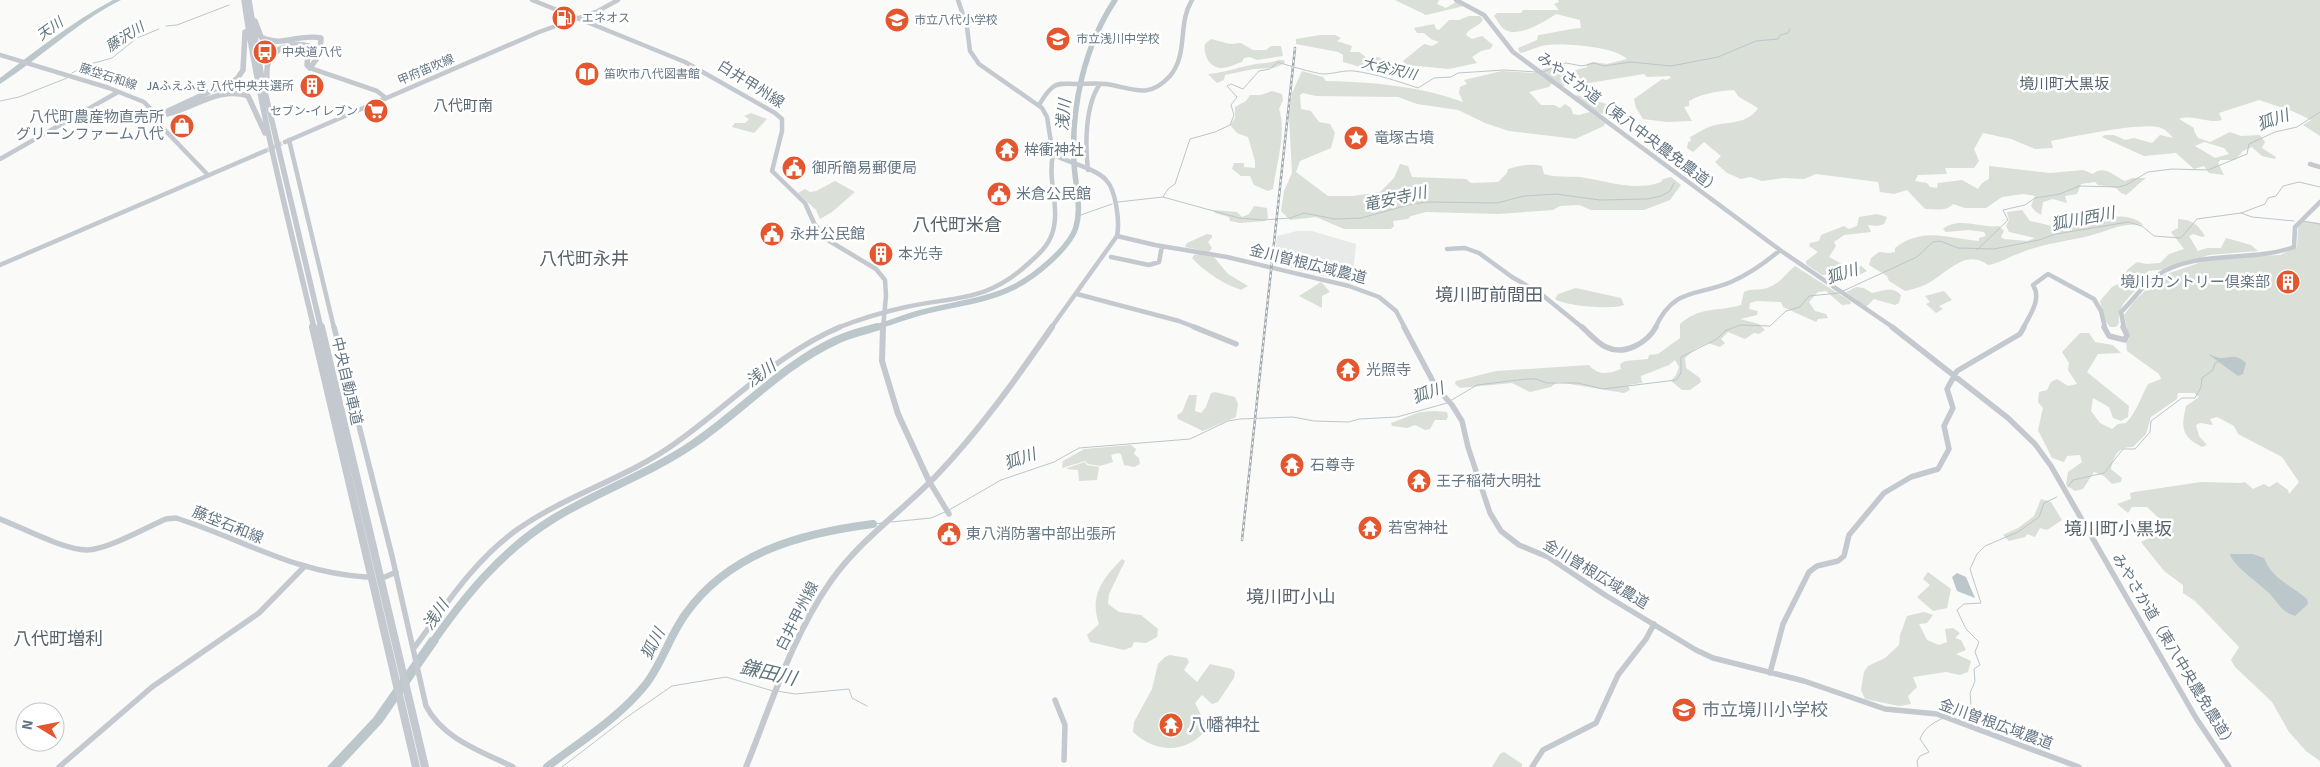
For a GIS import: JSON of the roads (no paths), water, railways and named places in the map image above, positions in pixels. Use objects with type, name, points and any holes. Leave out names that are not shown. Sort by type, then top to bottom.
[{"type":"highway","name":"中央自動車道","points":[[246,1],[250,9],[257,54],[273,125],[425,767]]},
{"type":"highway","name":"中央自動車道","points":[[246,1],[252,55],[273,154],[416,767]]},
{"type":"highway","points":[[155,117],[225,86],[240,76],[243,70],[246,1]]},
{"type":"highway","points":[[250,9],[259,34],[266,41],[284,42],[313,36],[321,38],[320,54],[310,68],[307,65],[310,49],[307,45],[290,46],[279,50],[270,58],[267,66],[266,83],[273,125]]},
{"type":"highway","points":[[155,117],[179,112],[222,94],[245,94],[258,115],[273,154]]},
{"type":"main road","points":[[577,18],[618,0]]},
{"type":"main road","name":"甲府笛吹線","points":[[287,141],[539,32],[577,18]]},
{"type":"main road","name":"白井甲州線","points":[[577,18],[685,62],[779,116],[783,122],[783,127],[773,158],[772,171],[806,203],[814,223],[826,239],[876,269],[882,275],[886,286],[883,314],[882,361],[892,395],[930,481]]},
{"type":"main road","points":[[0,265],[265,150]]},
{"type":"main road","name":"白井甲州線","points":[[746,767],[803,627],[840,569],[884,523],[962,449],[990,415],[1117,236]]},
{"type":"street","points":[[532,0],[577,18]]},
{"type":"street","points":[[414,648],[477,564],[510,534],[536,517],[663,453],[759,377],[801,347],[837,329],[883,314],[985,293],[1000,286],[1046,246],[1055,227],[1054,157],[1047,117],[1039,106],[975,60],[969,51],[967,30],[958,0]]},
{"type":"street","points":[[1039,106],[1054,86],[1065,84],[1099,84],[1146,91],[1156,88],[1176,67],[1182,55],[1185,41],[1184,14],[1192,0]]},
{"type":"street","name":"みやさか道（東八中央農免農道）","points":[[1456,0],[1477,9],[1492,21],[1513,52],[1549,80],[1795,261],[1912,340],[2008,418],[2042,452],[2196,718],[2229,767]]},
{"type":"street","name":"藤垈石和線","points":[[0,55],[144,102],[170,136],[208,175]]},
{"type":"street","points":[[310,68],[377,91],[386,98]]},
{"type":"street","points":[[1087,170],[1085,142],[1095,91],[1099,84]]},
{"type":"street","points":[[0,159],[118,92]]},
{"type":"street","points":[[287,141],[396,572],[426,706],[435,722],[444,730],[513,767]]},
{"type":"street","points":[[1054,157],[1098,174],[1107,180],[1119,219],[1117,236]]},
{"type":"street","points":[[2310,164],[2320,167]]},
{"type":"street","points":[[1770,673],[1783,624],[1808,572],[1817,566],[1838,560],[1844,556],[1849,535],[1866,512],[1884,493],[1911,477],[1938,469],[1949,449],[1944,426],[1953,408],[1947,389],[1954,375],[1957,371],[1992,348],[2020,334],[2036,303],[2037,291],[2033,285],[2048,274],[2094,299],[2099,304],[2106,333],[2114,340],[2125,340],[2127,335],[2123,327],[2121,312],[2155,276],[2207,258],[2275,254],[2294,247],[2295,227],[2320,202]]},
{"type":"street","name":"金川曽根広域農道","points":[[1117,236],[1230,258],[1349,286],[1379,297],[1396,311],[1429,376],[1462,420],[1468,447],[1482,484],[1490,513],[1501,531],[1519,545],[1560,564],[1590,587],[1696,650],[1712,658],[1804,681],[1885,709],[1942,715],[2079,767]]},
{"type":"street","points":[[1111,257],[1153,265],[1159,262],[1162,246]]},
{"type":"street","points":[[1447,249],[1464,248],[1479,253],[1512,277],[1541,294],[1606,347],[1617,349],[1635,346],[1649,339],[1661,314],[1677,300],[1758,269],[1780,250]]},
{"type":"street","points":[[1077,294],[1179,321],[1236,344]]},
{"type":"street","points":[[930,481],[947,512]]},
{"type":"street","name":"藤垈石和線","points":[[0,519],[69,547],[88,550],[109,544],[166,519],[176,518],[264,553],[342,576],[366,577]]},
{"type":"street","points":[[59,767],[152,687],[258,613],[306,566]]},
{"type":"street","points":[[385,577],[396,572]]},
{"type":"street","points":[[1532,767],[1543,750],[1596,723],[1618,675],[1646,639],[1654,624]]},
{"type":"street","points":[[1055,700],[1065,725],[1064,760]]},
{"type":"waterway","name":"浅川","points":[[872,328],[919,313],[1003,292],[1031,276],[1067,244],[1078,219],[1078,195],[1074,163],[1077,99],[1095,37],[1115,0]]},
{"type":"waterway","name":"藤沢川","points":[[166,26],[177,25],[229,5]]},
{"type":"waterway","name":"藤沢川","points":[[72,73],[87,65],[112,58],[137,38],[159,29]]},
{"type":"waterway","name":"大谷沢川","points":[[1543,72],[1566,63],[1582,66],[1594,63],[1604,66],[1630,62],[1671,66],[1718,57],[1756,41],[1778,39],[1780,35],[1788,33],[1790,29]]},
{"type":"waterway","name":"大谷沢川","points":[[1163,197],[1168,189],[1175,184],[1190,139],[1215,132],[1230,125],[1234,115],[1231,105],[1237,97],[1227,86],[1231,84],[1243,89],[1259,71],[1270,69],[1278,62],[1323,74],[1350,71],[1362,72],[1418,88],[1434,78],[1451,77],[1458,73],[1504,70],[1537,72]]},
{"type":"waterway","name":"藤沢川","points":[[0,101],[19,97],[67,78]]},
{"type":"waterway","name":"狐川","points":[[1978,249],[2008,220],[2003,210],[2025,205],[2035,198],[2060,194],[2079,186],[2118,187],[2126,185],[2148,172],[2172,169],[2208,170],[2247,154],[2249,144],[2275,132],[2297,127],[2320,112]]},
{"type":"waterway","name":"狐川西川","points":[[2241,213],[2265,204],[2268,198],[2276,196],[2283,186],[2299,182],[2320,187]]},
{"type":"waterway","name":"竜安寺川","points":[[1163,197],[1239,218],[1263,220],[1290,218],[1304,213],[1335,219],[1361,218],[1412,204],[1428,202],[1497,203],[1524,196],[1556,194],[1600,200],[1647,199],[1661,196],[1670,191],[1674,183]]},
{"type":"waterway","name":"竜安寺川","points":[[1118,202],[1163,197]]},
{"type":"waterway","name":"竜安寺川","points":[[1078,216],[1112,204]]},
{"type":"waterway","name":"狐川西川","points":[[1978,249],[1994,249],[2039,240],[2056,234],[2128,222],[2142,226],[2154,236],[2181,238],[2197,219],[2241,213]]},
{"type":"waterway","points":[[2241,213],[2252,217],[2294,221]]},
{"type":"waterway","points":[[2303,221],[2320,224]]},
{"type":"waterway","name":"狐川","points":[[1843,291],[1917,257],[1933,242],[1940,241],[1958,248],[1978,249]]},
{"type":"waterway","name":"狐川","points":[[1450,401],[1477,385],[1526,379],[1536,379],[1547,383],[1578,383],[1603,389],[1676,380],[1681,373],[1681,357],[1717,339],[1725,331],[1740,325],[1770,326],[1786,311],[1800,307],[1809,296],[1839,293]]},
{"type":"waterway","name":"浅川","points":[[430,646],[456,610],[485,576],[500,560],[534,532],[570,509],[676,455],[711,431],[780,375],[817,350],[846,336],[877,327]]},
{"type":"waterway","points":[[2068,487],[2073,480],[2104,473],[2123,449],[2135,449],[2150,432],[2151,421],[2182,398],[2195,398],[2201,387],[2202,378],[2213,370],[2215,363],[2218,362]]},
{"type":"waterway","name":"狐川","points":[[949,510],[1001,480],[1054,462],[1079,448],[1190,439],[1228,421],[1240,419],[1293,417],[1314,421],[1349,422],[1359,419],[1397,417],[1447,403]]},
{"type":"waterway","points":[[1949,715],[1968,708],[1971,703],[1970,693],[1975,681],[1974,669],[1980,665],[1975,652],[1979,642],[1966,629],[1957,610],[1964,604],[1981,603],[1970,569],[1977,554],[1985,546],[2018,532],[2039,517],[2044,503],[2057,497]]},
{"type":"waterway","name":"狐川","points":[[891,522],[931,518],[945,512]]},
{"type":"waterway","name":"狐川","points":[[873,524],[882,523]]},
{"type":"waterway","name":"狐川","points":[[547,767],[624,708],[652,675],[687,612],[705,591],[725,574],[746,560],[795,540],[820,533],[873,524]]},
{"type":"waterway","name":"鎌田川","points":[[562,767],[627,717],[672,686],[726,677],[773,691]]},
{"type":"waterway","name":"鎌田川","points":[[777,691],[795,694],[849,689],[852,698],[867,706]]},
{"type":"waterway","points":[[1918,767],[1917,761],[1920,756],[1929,752],[1920,739],[1922,735],[1929,726],[1943,718]]},
{"type":"tunnel","points":[[265,151],[285,142]]},
{"type":"railway","points":[[1242,540],[1295,48]]},
{"type":"place","name":"エネオス","points":[[564,18]]},
{"type":"place","name":"市立八代小学校","points":[[897,20]]},
{"type":"place","name":"市立浅川中学校","points":[[1058,39]]},
{"type":"place","name":"中央道八代","points":[[265,52]]},
{"type":"place","name":"笛吹市八代図書館","points":[[587,74]]},
{"type":"place","name":"JAふえふき 八代中央共選所","points":[[312,86]]},
{"type":"place","name":"セブン-イレブン","points":[[376,111]]},
{"type":"place","name":"八代町農産物直売所 グリーンファーム八代","points":[[182,126]]},
{"type":"place","name":"竜塚古墳","points":[[1356,138]]},
{"type":"place","name":"桙衝神社","points":[[1007,150]]},
{"type":"place","name":"御所簡易郵便局","points":[[794,168]]},
{"type":"place","name":"米倉公民館","points":[[999,194]]},
{"type":"place","name":"永井公民館","points":[[772,234]]},
{"type":"place","name":"本光寺","points":[[881,254]]},
{"type":"place","name":"境川カントリー倶楽部","points":[[2288,282]]},
{"type":"place","name":"光照寺","points":[[1348,370]]},
{"type":"place","name":"石尊寺","points":[[1292,465]]},
{"type":"place","name":"王子稲荷大明社","points":[[1419,481]]},
{"type":"place","name":"若宮神社","points":[[1370,528]]},
{"type":"place","name":"東八消防署中部出張所","points":[[949,534]]},
{"type":"place","name":"市立境川小学校","points":[[1684,710]]},
{"type":"place","name":"八幡神社","points":[[1171,725]]},
{"type":"district","name":"境川町大黒坂","points":[[2064,84]]},
{"type":"district","name":"八代町南","points":[[463,106]]},
{"type":"district","name":"八代町米倉","points":[[957,225]]},
{"type":"district","name":"八代町永井","points":[[584,259]]},
{"type":"district","name":"境川町前間田","points":[[1489,295]]},
{"type":"district","name":"境川町小黒坂","points":[[2118,529]]},
{"type":"district","name":"境川町小山","points":[[1291,597]]},
{"type":"district","name":"八代町増利","points":[[58,639]]},
{"type":"water label","name":"天川","points":[[50,29]]}]
